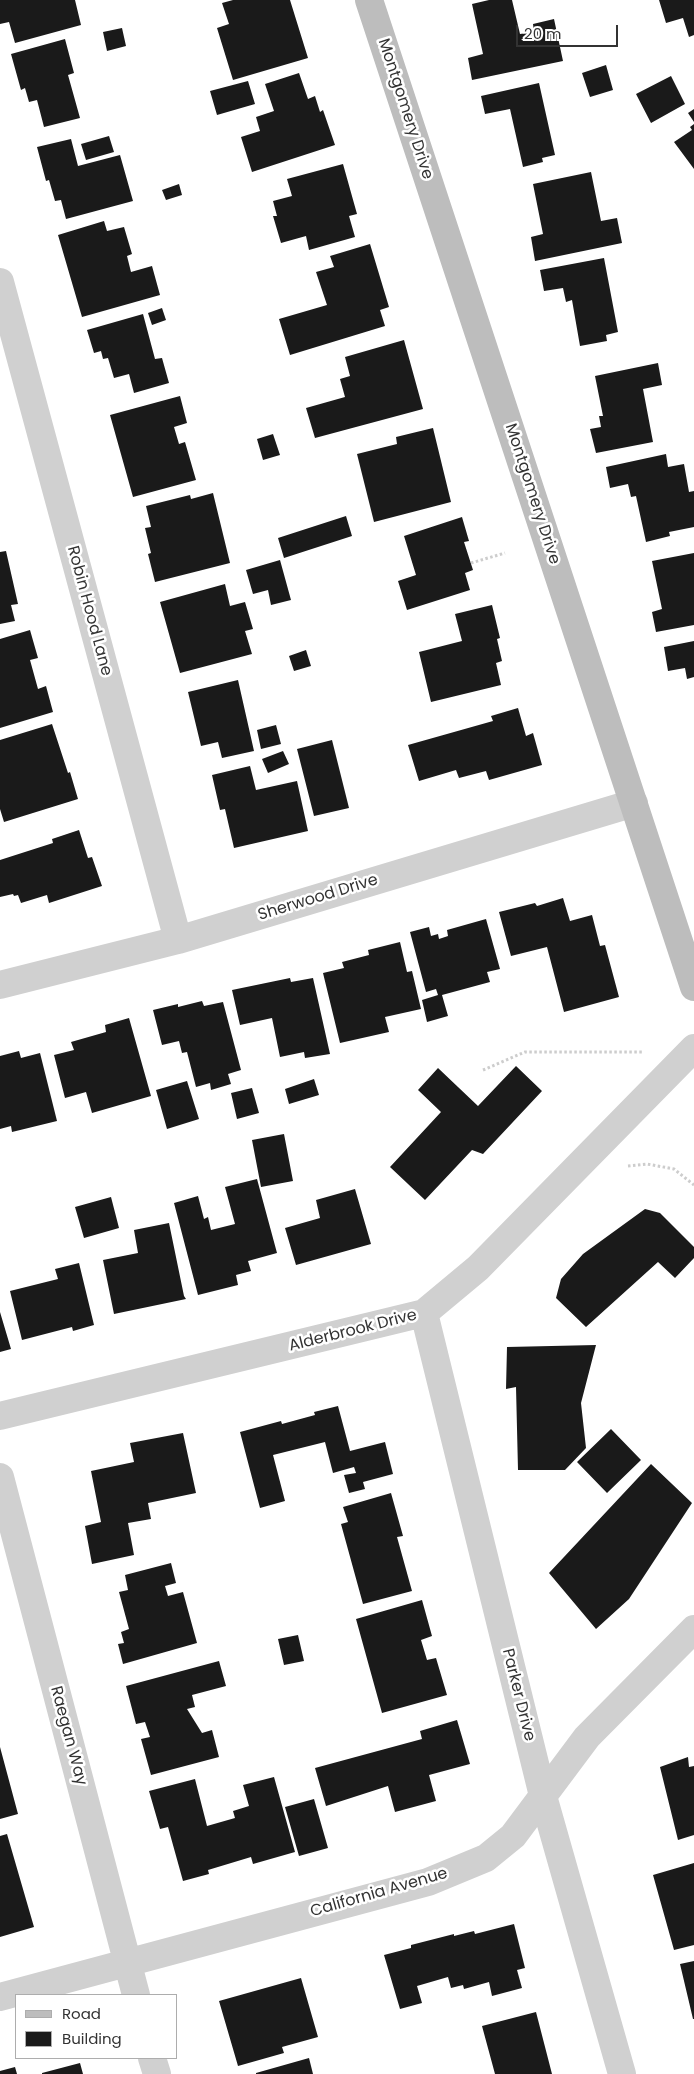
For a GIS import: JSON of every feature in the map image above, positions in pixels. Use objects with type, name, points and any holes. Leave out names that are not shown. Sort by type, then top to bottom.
[{"type":"main road","name":"Montgomery Drive","points":[[369,0],[694,987]]},
{"type":"street","name":"Robin Hood Lane","points":[[0,282],[178,940]]},
{"type":"street","name":"Sherwood Drive","points":[[0,985],[178,940],[634,803]]},
{"type":"street","name":"Alderbrook Drive","points":[[0,1416],[424,1314],[478,1268],[694,1048]]},
{"type":"street","name":"Parker Drive","points":[[424,1314],[543,1796],[622,2074]]},
{"type":"street","name":"Raegan Way","points":[[0,1477],[136,1994]]},
{"type":"street","name":"California Avenue","points":[[0,1997],[428,1882],[486,1858],[513,1836],[588,1737],[694,1629]]},
{"type":"street","points":[[152,2059],[156,2074]]},
{"type":"path","points":[[471,563],[505,552]]},
{"type":"path","points":[[483,1070],[525,1052],[642,1054],[649,1048]]},
{"type":"path","points":[[628,1166],[647,1164],[674,1169],[694,1185]]},
{"type":"building","points":[[0,0],[75,0],[81,25],[15,43],[9,22],[0,24]]},
{"type":"building","points":[[233,0],[290,0],[308,58],[233,80],[217,28],[229,24],[222,3]]},
{"type":"building","points":[[489,0],[512,0],[520,34],[534,32],[533,24],[554,19],[563,61],[472,80],[468,58],[483,54],[472,4]]},
{"type":"building","points":[[659,0],[694,0],[694,35],[689,37],[683,18],[666,23]]},
{"type":"building","points":[[122,28],[126,46],[107,51],[103,32]]},
{"type":"building","points":[[65,39],[74,73],[68,75],[80,118],[44,127],[37,100],[29,102],[25,88],[21,90],[11,54]]},
{"type":"building","points":[[606,65],[613,90],[590,97],[582,73]]},
{"type":"building","points":[[299,73],[308,99],[315,96],[320,112],[323,110],[335,145],[252,172],[241,137],[260,131],[256,117],[274,111],[265,84]]},
{"type":"building","points":[[671,76],[685,104],[651,123],[636,94]]},
{"type":"building","points":[[248,81],[255,104],[217,115],[210,91]]},
{"type":"building","points":[[539,83],[555,155],[542,158],[543,162],[523,167],[510,109],[485,114],[481,96]]},
{"type":"building","points":[[694,109],[694,122],[688,113]]},
{"type":"building","points":[[694,124],[694,169],[674,142],[692,130],[690,127]]},
{"type":"building","points":[[109,136],[114,152],[86,160],[81,144]]},
{"type":"building","points":[[71,139],[78,166],[120,155],[133,201],[66,219],[61,200],[55,201],[49,180],[46,181],[37,147]]},
{"type":"building","points":[[343,164],[357,214],[349,216],[355,237],[309,250],[306,236],[281,243],[273,216],[277,216],[273,201],[292,196],[287,179]]},
{"type":"building","points":[[591,172],[601,221],[617,218],[622,243],[535,261],[531,237],[543,234],[533,184]]},
{"type":"building","points":[[179,184],[182,195],[166,200],[162,190]]},
{"type":"building","points":[[104,221],[107,231],[124,227],[132,254],[127,256],[131,272],[152,266],[160,295],[82,317],[58,235]]},
{"type":"building","points":[[370,244],[389,307],[380,310],[385,326],[290,355],[279,319],[327,305],[316,272],[334,267],[330,256]]},
{"type":"building","points":[[604,258],[618,332],[606,335],[607,341],[580,346],[572,300],[566,302],[563,288],[544,291],[540,270]]},
{"type":"building","points":[[162,308],[166,320],[152,325],[148,313]]},
{"type":"building","points":[[143,314],[155,359],[162,358],[169,383],[134,393],[129,374],[114,378],[108,358],[103,359],[101,351],[94,353],[87,330]]},
{"type":"building","points":[[404,340],[423,409],[315,438],[306,408],[345,397],[340,379],[350,376],[345,357]]},
{"type":"building","points":[[658,363],[662,385],[643,389],[653,442],[596,453],[590,429],[601,427],[599,416],[603,416],[595,376]]},
{"type":"building","points":[[180,396],[187,423],[174,427],[179,444],[185,442],[196,480],[133,497],[110,415]]},
{"type":"building","points":[[433,428],[451,502],[374,522],[357,454],[397,444],[396,437]]},
{"type":"building","points":[[273,434],[280,455],[263,460],[257,439]]},
{"type":"building","points":[[666,454],[668,467],[684,464],[689,492],[694,491],[694,527],[669,532],[670,536],[646,542],[636,496],[631,497],[628,484],[610,488],[606,467]]},
{"type":"building","points":[[213,493],[230,563],[155,582],[148,554],[151,553],[145,528],[151,527],[146,506],[190,495],[191,499]]},
{"type":"building","points":[[346,516],[352,536],[284,558],[278,538]]},
{"type":"building","points":[[462,517],[469,541],[464,542],[473,570],[465,573],[470,590],[407,610],[398,581],[416,575],[404,536]]},
{"type":"building","points":[[6,551],[18,604],[11,605],[15,621],[0,624],[0,552]]},
{"type":"building","points":[[694,553],[694,625],[656,632],[652,612],[662,609],[652,561]]},
{"type":"building","points":[[280,560],[291,600],[271,605],[268,590],[253,594],[246,570]]},
{"type":"building","points":[[225,584],[230,606],[245,602],[253,629],[245,631],[252,654],[180,673],[160,602]]},
{"type":"building","points":[[492,605],[500,638],[497,639],[502,661],[496,663],[501,685],[431,702],[419,652],[462,641],[455,614]]},
{"type":"building","points":[[30,630],[38,658],[30,660],[38,689],[46,686],[53,712],[0,728],[0,639]]},
{"type":"building","points":[[694,641],[694,677],[687,679],[685,668],[668,671],[664,647]]},
{"type":"building","points":[[306,650],[311,666],[294,671],[289,656]]},
{"type":"building","points":[[238,680],[254,751],[222,758],[218,742],[201,746],[188,692]]},
{"type":"building","points":[[518,708],[526,736],[533,733],[542,765],[489,780],[486,771],[459,778],[456,770],[419,781],[408,745],[493,721],[491,716]]},
{"type":"building","points":[[52,724],[78,799],[4,822],[0,809],[0,740]]},
{"type":"building","points":[[276,725],[281,744],[261,749],[257,730]]},
{"type":"building","points":[[332,740],[349,808],[314,816],[297,749]]},
{"type":"building","points":[[283,751],[289,764],[268,773],[262,759]]},
{"type":"building","points":[[250,766],[256,790],[297,781],[308,831],[234,848],[225,809],[220,810],[212,775]]},
{"type":"building","points":[[79,830],[88,858],[92,857],[102,886],[49,903],[47,895],[21,903],[18,895],[14,896],[13,894],[0,897],[0,860],[53,843],[52,839]]},
{"type":"building","points":[[563,898],[570,921],[592,915],[600,946],[605,945],[619,997],[564,1012],[547,947],[511,956],[499,912],[535,903],[537,906]]},
{"type":"building","points":[[486,919],[500,969],[487,972],[490,982],[442,995],[448,1016],[427,1022],[422,1000],[438,995],[436,989],[426,992],[410,932],[429,927],[431,936],[438,934],[439,939],[448,936],[447,930]]},
{"type":"building","points":[[400,942],[407,972],[412,971],[421,1009],[385,1017],[389,1032],[340,1043],[323,973],[344,968],[342,962],[369,955],[368,950]]},
{"type":"building","points":[[290,978],[291,982],[313,978],[330,1054],[305,1058],[304,1052],[280,1057],[272,1018],[240,1025],[232,990]]},
{"type":"building","points":[[202,1001],[204,1006],[223,1002],[241,1070],[228,1074],[231,1084],[211,1090],[210,1083],[196,1087],[187,1052],[182,1053],[179,1041],[162,1045],[153,1010],[178,1004],[178,1007]]},
{"type":"building","points":[[129,1018],[151,1096],[92,1113],[86,1092],[65,1098],[54,1055],[74,1050],[71,1042],[106,1032],[105,1025]]},
{"type":"building","points":[[19,1051],[21,1058],[40,1053],[57,1121],[12,1132],[11,1126],[0,1129],[0,1056]]},
{"type":"building","points":[[516,1066],[542,1091],[483,1154],[472,1150],[425,1200],[390,1167],[441,1112],[418,1090],[438,1068],[478,1106]]},
{"type":"building","points":[[314,1079],[319,1095],[289,1104],[285,1089]]},
{"type":"building","points":[[187,1081],[199,1119],[167,1129],[156,1090]]},
{"type":"building","points":[[252,1088],[259,1113],[237,1119],[231,1093]]},
{"type":"building","points":[[284,1134],[293,1181],[261,1187],[252,1140]]},
{"type":"building","points":[[257,1179],[277,1253],[248,1261],[251,1271],[236,1275],[238,1285],[198,1295],[174,1203],[198,1196],[204,1219],[208,1217],[211,1230],[235,1224],[225,1187]]},
{"type":"building","points":[[355,1189],[371,1244],[296,1265],[285,1228],[320,1218],[316,1200]]},
{"type":"building","points":[[111,1197],[119,1228],[84,1238],[75,1207]]},
{"type":"building","points":[[645,1209],[660,1213],[694,1247],[694,1258],[675,1278],[658,1262],[586,1327],[556,1298],[561,1279],[583,1254]]},
{"type":"building","points":[[169,1223],[186,1299],[114,1314],[103,1260],[138,1253],[134,1230]]},
{"type":"building","points":[[79,1263],[94,1325],[73,1331],[72,1327],[22,1340],[10,1291],[58,1279],[55,1269]]},
{"type":"building","points":[[0,1312],[11,1349],[0,1352]]},
{"type":"building","points":[[596,1345],[581,1403],[586,1448],[565,1470],[518,1470],[516,1387],[506,1389],[507,1347]]},
{"type":"building","points":[[338,1406],[350,1451],[385,1442],[393,1474],[363,1482],[365,1489],[349,1493],[344,1475],[356,1473],[354,1467],[333,1473],[325,1442],[273,1455],[285,1501],[260,1508],[240,1432],[281,1421],[282,1424],[315,1415],[314,1412]]},
{"type":"building","points":[[611,1429],[641,1460],[607,1493],[577,1462]]},
{"type":"building","points":[[183,1433],[196,1493],[148,1503],[151,1519],[128,1523],[134,1555],[92,1564],[85,1526],[101,1522],[91,1471],[134,1462],[130,1443]]},
{"type":"building","points":[[651,1464],[692,1503],[629,1599],[596,1629],[549,1573]]},
{"type":"building","points":[[391,1493],[403,1536],[397,1537],[412,1591],[363,1604],[341,1524],[348,1522],[343,1507]]},
{"type":"building","points":[[171,1563],[176,1583],[165,1586],[168,1596],[183,1592],[197,1643],[123,1664],[118,1644],[124,1643],[121,1632],[129,1629],[119,1592],[128,1590],[125,1575]]},
{"type":"building","points":[[422,1600],[432,1636],[421,1640],[427,1660],[436,1658],[447,1695],[382,1713],[356,1619]]},
{"type":"building","points":[[298,1635],[304,1661],[284,1665],[278,1639]]},
{"type":"building","points":[[219,1661],[226,1686],[192,1695],[195,1707],[187,1709],[202,1733],[212,1730],[219,1757],[151,1775],[141,1739],[150,1737],[145,1722],[136,1724],[126,1686]]},
{"type":"building","points":[[457,1720],[470,1764],[429,1775],[436,1801],[395,1812],[388,1786],[326,1806],[315,1768],[422,1739],[420,1731]]},
{"type":"building","points":[[0,1747],[18,1814],[0,1819]]},
{"type":"building","points":[[688,1757],[689,1767],[694,1766],[694,1835],[678,1840],[660,1767]]},
{"type":"building","points":[[274,1777],[295,1852],[253,1864],[251,1857],[208,1870],[209,1874],[183,1881],[168,1827],[160,1829],[149,1791],[195,1779],[207,1826],[235,1818],[233,1811],[249,1806],[243,1785]]},
{"type":"building","points":[[314,1799],[328,1848],[299,1856],[285,1807]]},
{"type":"building","points":[[7,1834],[34,1927],[0,1937],[0,1836]]},
{"type":"building","points":[[694,1863],[694,1945],[674,1950],[653,1875]]},
{"type":"building","points":[[514,1924],[525,1968],[517,1970],[522,1988],[492,1996],[489,1982],[464,1989],[463,1985],[451,1988],[448,1977],[417,1986],[422,2003],[400,2009],[384,1955],[411,1948],[411,1945],[454,1934],[454,1936],[474,1931],[475,1934]]},
{"type":"building","points":[[694,1961],[694,2019],[693,2019],[680,1964]]},
{"type":"building","points":[[301,1978],[318,2037],[282,2047],[284,2053],[238,2066],[219,2001]]},
{"type":"building","points":[[536,2012],[552,2074],[495,2074],[482,2026]]},
{"type":"building","points":[[309,2058],[313,2074],[256,2074],[256,2073]]},
{"type":"building","points":[[80,2063],[83,2074],[42,2074],[42,2073]]},
{"type":"building","points":[[15,2067],[17,2074],[0,2074],[0,2071]]}]
